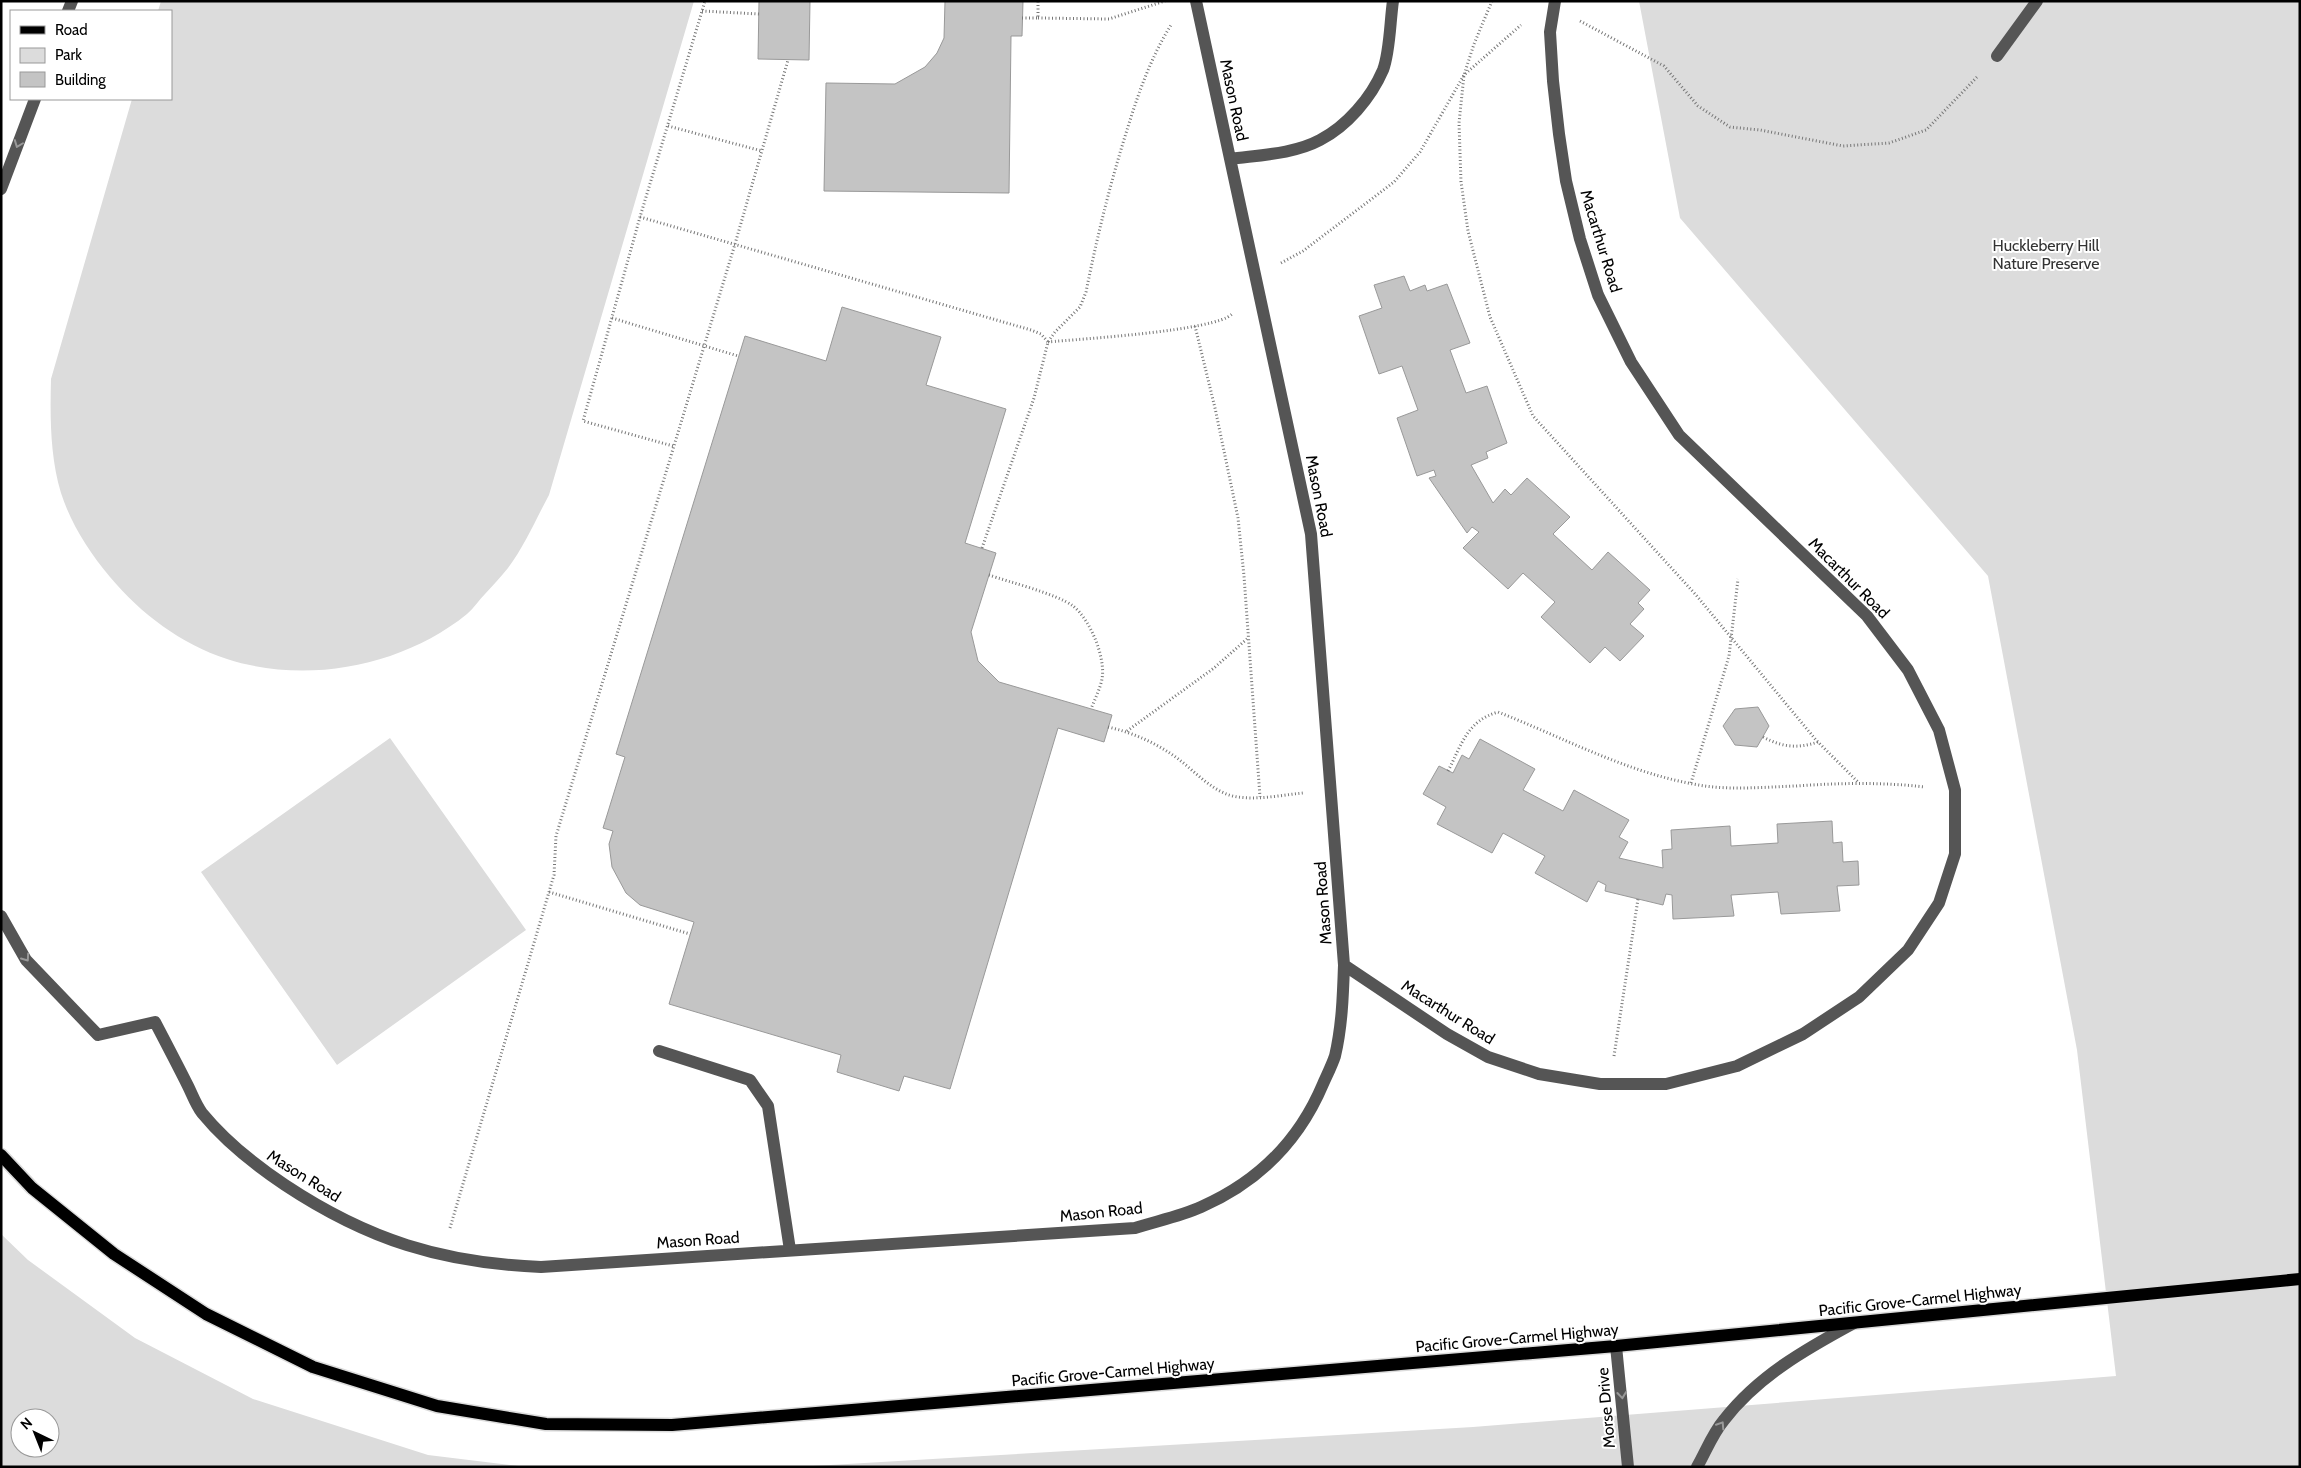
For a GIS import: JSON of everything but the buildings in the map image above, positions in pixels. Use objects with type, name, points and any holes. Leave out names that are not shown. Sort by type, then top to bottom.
[{"type":"main road","name":"Pacific Grove-Carmel Highway","points":[[1,1155],[32,1188],[114,1254],[206,1314],[313,1367],[437,1406],[546,1424],[672,1425],[1616,1346],[2300,1279]]},
{"type":"street","name":"Mason Road","points":[[1,916],[26,960],[98,1035],[155,1022],[202,1112],[253,1164],[353,1226],[398,1243],[442,1255],[495,1265],[541,1267],[1136,1228],[1200,1208],[1236,1190],[1265,1168],[1290,1143],[1317,1100],[1334,1057],[1343,1012],[1344,965],[1311,534],[1196,1]]},
{"type":"street","points":[[1230,159],[1281,152],[1319,141],[1346,122],[1368,96],[1384,68],[1392,1]]},
{"type":"street","name":"Macarthur Road","points":[[1344,965],[1447,1034],[1488,1057],[1539,1074],[1600,1084],[1666,1084],[1737,1066],[1803,1034],[1859,996],[1908,950],[1940,903],[1955,854],[1955,790],[1938,730],[1908,670],[1867,616],[1679,435],[1631,362],[1598,295],[1580,239],[1566,181],[1552,81],[1550,32],[1555,1]]},
{"type":"street","points":[[1997,56],[2037,1]]},
{"type":"street","points":[[1,189],[35,100]]},
{"type":"street","points":[[659,1051],[750,1080],[768,1106],[790,1250]]},
{"type":"street","points":[[1697,1467],[1723,1421],[1743,1397],[1776,1370],[1809,1347],[1855,1322]]},
{"type":"street","name":"Morse Drive","points":[[1616,1346],[1628,1467]]},
{"type":"path","points":[[673,446],[583,421],[640,217],[705,1]]},
{"type":"path","points":[[1038,1],[1038,18]]},
{"type":"path","points":[[1022,18],[1109,19],[1165,1]]},
{"type":"path","points":[[1333,228],[1394,182],[1420,152],[1464,75],[1474,44],[1492,1]]},
{"type":"path","points":[[702,11],[759,14]]},
{"type":"path","points":[[982,548],[1034,398],[1048,342],[1055,332],[1080,307],[1086,292],[1114,170],[1134,106],[1158,45],[1176,17]]},
{"type":"path","points":[[1579,21],[1664,66],[1698,106],[1730,127],[1760,130],[1843,146],[1889,143],[1926,130],[1997,56]]},
{"type":"path","points":[[1526,22],[1464,75],[1459,123],[1461,182],[1468,231],[1490,316],[1533,416],[1696,595],[1818,742],[1859,783]]},
{"type":"path","points":[[442,1255],[554,875],[556,836],[735,244],[788,60]]},
{"type":"path","points":[[668,126],[762,151]]},
{"type":"path","points":[[640,217],[1031,330],[1041,334],[1048,342]]},
{"type":"path","points":[[612,318],[738,356]]},
{"type":"path","points":[[1194,326],[1215,408],[1238,518],[1260,797]]},
{"type":"path","points":[[1048,342],[1138,335]]},
{"type":"path","points":[[989,575],[1036,590],[1072,605],[1088,622],[1099,650],[1102,678],[1092,708]]},
{"type":"path","points":[[1691,783],[1732,640],[1738,579]]},
{"type":"path","points":[[1127,731],[1214,668],[1248,638]]},
{"type":"path","points":[[1448,771],[1471,728],[1479,719],[1498,712],[1625,766],[1671,780],[1706,786],[1750,788],[1859,783],[1902,784],[1955,790]]},
{"type":"path","points":[[1108,726],[1127,731],[1162,748],[1224,793],[1237,797],[1260,797],[1331,790]]},
{"type":"path","points":[[1763,737],[1780,746],[1804,747],[1818,742]]},
{"type":"path","points":[[549,892],[690,934]]},
{"type":"path","points":[[1610,1084],[1638,898]]},
{"type":"green space","points":[[161,1],[694,1],[549,495],[525,542],[503,575],[470,612],[442,632],[414,647],[384,658],[353,666],[321,670],[289,670],[258,667],[210,653],[163,626],[122,591],[95,558],[70,516],[57,479],[53,451],[51,379],[132,100],[172,100],[172,10],[158,10]]},
{"type":"green space","name":"Huckleberry Hill Nature Preserve","points":[[1639,1],[2300,1],[2300,1467],[796,1467],[1473,1427],[2116,1376],[2077,1050],[1988,576],[1680,218]]},
{"type":"green space","points":[[390,738],[526,930],[337,1065],[201,872]]},
{"type":"green space","points":[[1,1234],[28,1260],[135,1338],[253,1399],[428,1455],[527,1467],[1,1467]]}]
